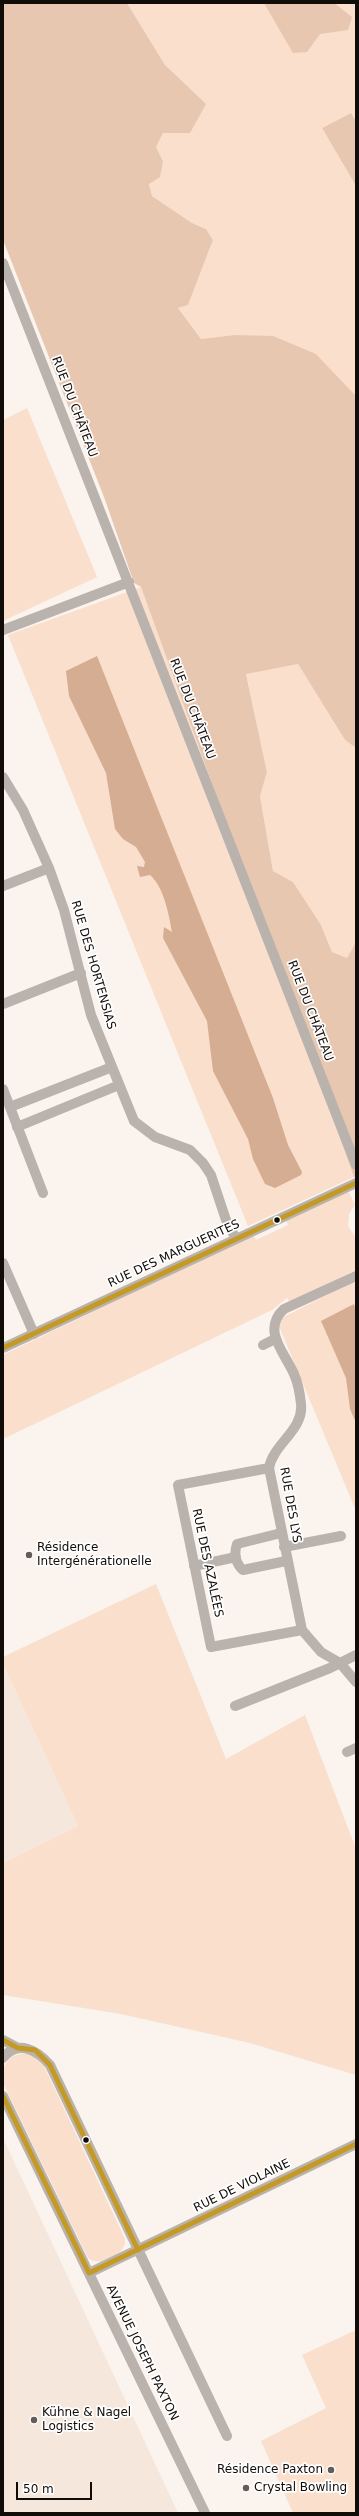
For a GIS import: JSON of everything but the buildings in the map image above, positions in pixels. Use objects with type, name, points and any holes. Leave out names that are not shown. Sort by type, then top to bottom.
[{"type":"street","name":"RUE DU CHÂTEAU","points":[[3,263],[356,1165]]},
{"type":"street","points":[[3,630],[129,582]]},
{"type":"street","name":"RUE DES HORTENSIAS","points":[[3,778],[23,810],[49,868],[64,910],[91,1015],[134,1121],[145,1131],[190,1150],[203,1163],[211,1175],[226,1220],[236,1238]]},
{"type":"street","points":[[3,886],[49,868]]},
{"type":"street","points":[[3,1004],[81,973]]},
{"type":"street","points":[[10,1107],[112,1067]]},
{"type":"street","points":[[17,1127],[119,1085]]},
{"type":"street","points":[[3,1089],[43,1193]]},
{"type":"street","name":"RUE DES MARGUERITES","points":[[3,1348],[356,1183]]},
{"type":"street","points":[[3,1263],[34,1334]]},
{"type":"street","points":[[263,1345],[275,1339],[276,1319],[284,1309],[356,1276]]},
{"type":"street","name":"RUE DES LYS","points":[[275,1339],[294,1376],[301,1406],[298,1421],[292,1432],[274,1453],[269,1468],[286,1561],[302,1630],[321,1652],[340,1663],[356,1682]]},
{"type":"street","name":"RUE DES AZALÉES","points":[[269,1468],[178,1485],[194,1566],[211,1647],[302,1630]]},
{"type":"street","points":[[281,1533],[237,1544],[235,1550],[236,1557],[238,1565],[243,1570],[286,1561]]},
{"type":"street","points":[[284,1547],[341,1536]]},
{"type":"street","points":[[194,1566],[236,1557]]},
{"type":"street","points":[[236,1706],[356,1655]]},
{"type":"street","points":[[3,2040],[18,2048],[35,2050],[50,2065],[227,2436]]},
{"type":"street","points":[[3,2058],[18,2048]]},
{"type":"street","name":"AVENUE JOSEPH PAXTON","points":[[3,2096],[205,2513]]},
{"type":"street","name":"RUE DE VIOLAINE","points":[[89,2273],[356,2144]]},
{"type":"shaded area","points":[[3,3],[127,3],[165,65],[206,104],[190,133],[163,133],[156,147],[163,161],[160,177],[149,184],[152,196],[192,223],[206,229],[213,240],[188,305],[178,308],[201,339],[234,335],[273,336],[316,354],[356,396],[356,748],[345,740],[298,664],[246,674],[267,772],[260,796],[273,871],[293,882],[321,925],[332,952],[347,958],[356,942],[356,1177],[354,1177],[141,587],[134,583],[104,497],[3,240]]},
{"type":"shaded area","points":[[127,3],[356,3],[356,121],[351,113],[322,128],[356,186],[356,396],[316,354],[234,335],[201,339],[178,308],[188,305],[213,240],[206,229],[192,223],[152,196],[149,183],[163,161],[156,147],[163,133],[190,133],[180,81],[165,65]]},
{"type":"shaded area","points":[[264,3],[334,3],[352,17],[348,30],[320,34],[307,52],[293,53]]},
{"type":"shaded area","points":[[351,113],[356,121],[356,186],[322,128]]},
{"type":"shaded area","points":[[27,408],[97,577],[3,621],[3,420]]},
{"type":"shaded area","points":[[141,587],[354,1177],[248,1226],[8,635]]},
{"type":"shaded area","points":[[97,656],[273,1098],[288,1145],[302,1172],[301,1175],[275,1188],[265,1184],[253,1159],[248,1139],[213,1071],[207,1021],[163,938],[164,927],[172,932],[162,894],[155,880],[150,875],[140,877],[137,866],[144,867],[145,862],[136,847],[123,839],[115,829],[106,773],[69,696],[66,671]]},
{"type":"shaded area","points":[[298,664],[345,740],[356,748],[356,942],[347,958],[332,952],[321,925],[293,882],[273,871],[260,795],[267,772],[246,673]]},
{"type":"shaded area","points":[[349,1192],[355,1205],[349,1214],[348,1226],[356,1238],[356,1270],[290,1302],[287,1298],[272,1310],[3,1439],[3,1355],[253,1235],[256,1240],[288,1225],[286,1220],[338,1195]]},
{"type":"shaded area","points":[[356,1280],[356,1511],[279,1326],[280,1319]]},
{"type":"shaded area","points":[[354,1304],[356,1310],[356,1423],[350,1409],[346,1378],[321,1321]]},
{"type":"shaded area","points":[[156,1584],[226,1759],[305,1715],[356,1849],[356,2075],[250,2043],[121,2014],[3,1995],[3,1863],[78,1826],[3,1664],[3,1657]]},
{"type":"shaded area","points":[[3,1664],[78,1826],[3,1863]]},
{"type":"shaded area","points":[[30,2053],[40,2060],[44,2066],[125,2239],[122,2250],[117,2255],[106,2261],[93,2261],[88,2258],[4,2085],[3,2077],[7,2061],[16,2055]]},
{"type":"shaded area","points":[[3,2138],[178,2513],[3,2513]]},
{"type":"shaded area","points":[[356,2330],[356,2513],[293,2513],[261,2441],[326,2408],[302,2355]]},
{"type":"transit line","points":[[3,1348],[356,1183]]},
{"type":"transit line","points":[[3,2040],[18,2048],[35,2050],[50,2065],[138,2250]]},
{"type":"transit line","points":[[3,2096],[89,2273],[356,2144]]},
{"type":"place","name":"Résidence Intergénérationelle","points":[[29,1555]]},
{"type":"place","name":"Kühne & Nagel Logistics","points":[[34,2420]]},
{"type":"place","name":"Résidence Paxton","points":[[331,2470]]},
{"type":"place","name":"Crystal Bowling","points":[[246,2488]]}]
